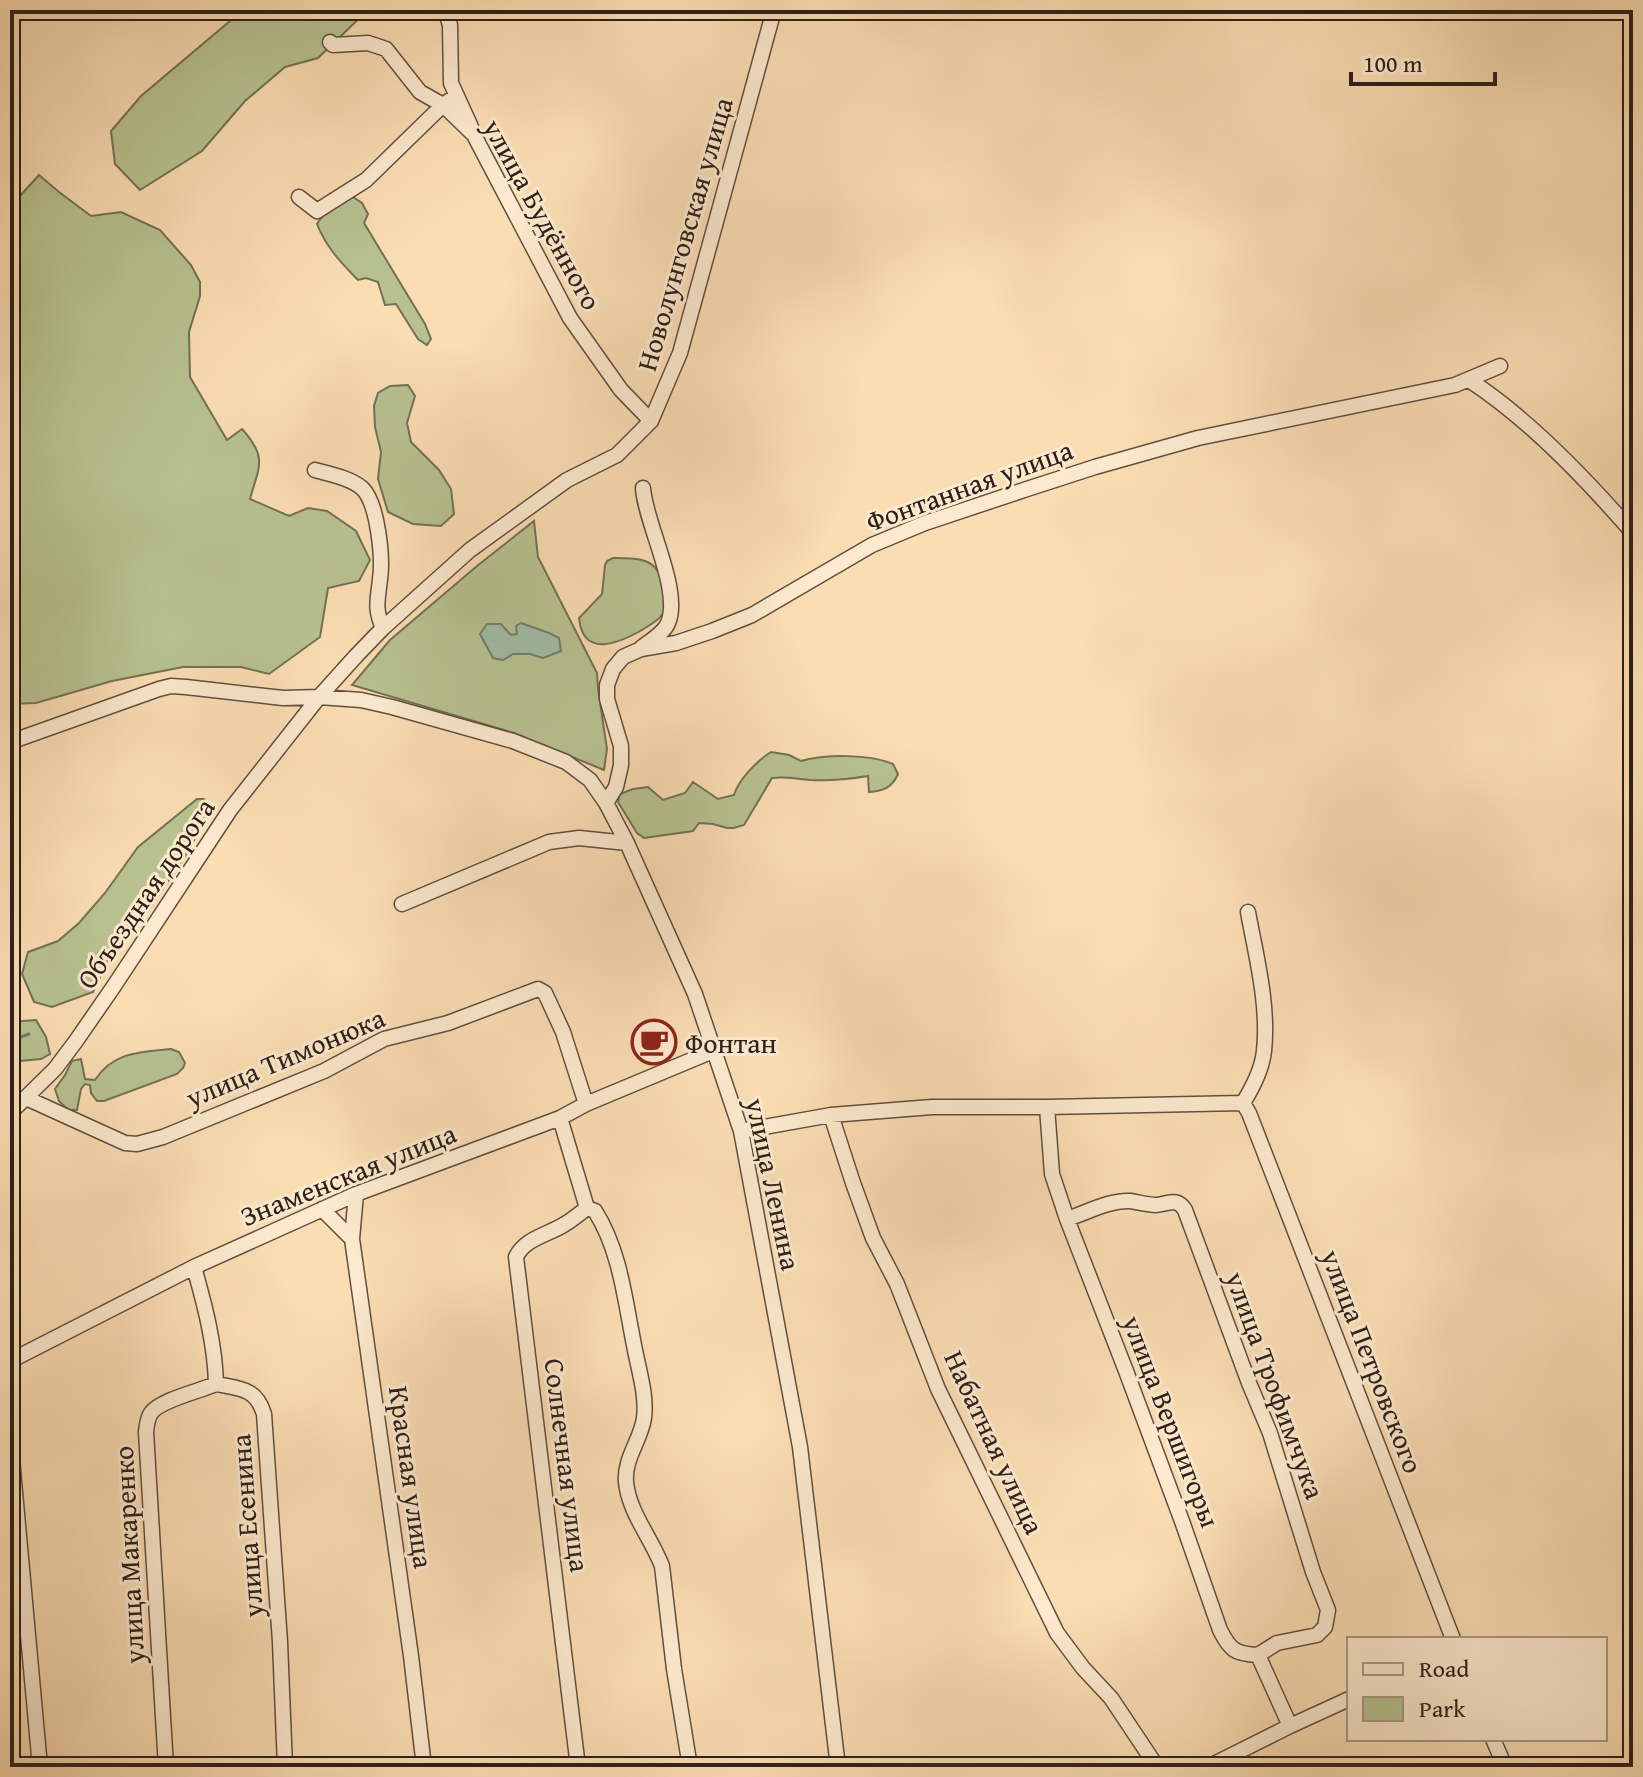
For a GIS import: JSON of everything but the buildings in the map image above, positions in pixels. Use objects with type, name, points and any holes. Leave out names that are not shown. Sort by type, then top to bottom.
[{"type":"street","points":[[445,10],[450,25],[451,83],[474,135]]},
{"type":"street","name":"Новолунговская улица","points":[[319,697],[383,628],[470,550],[567,480],[617,455],[651,421],[680,353],[774,10]]},
{"type":"street","name":"улица Будённого","points":[[330,42],[333,45],[368,43],[386,49],[420,92],[443,105],[474,135],[570,318],[621,390],[651,421]]},
{"type":"street","points":[[299,197],[317,211],[366,180],[456,96]]},
{"type":"street","name":"Фонтанная улица","points":[[606,803],[616,787],[621,765],[621,746],[607,699],[609,677],[623,657],[641,649],[712,631],[752,615],[872,545],[925,523],[1095,467],[1198,438],[1416,393],[1469,380],[1500,366]]},
{"type":"street","points":[[1469,380],[1488,392],[1542,439],[1598,493],[1633,533]]},
{"type":"street","points":[[315,470],[350,481],[367,494],[376,523],[380,554],[376,602],[383,628]]},
{"type":"street","points":[[643,488],[668,583],[671,610],[669,644]]},
{"type":"street","points":[[641,649],[668,625]]},
{"type":"street","points":[[10,742],[171,686],[283,698],[319,697]]},
{"type":"street","name":"улица Ленина","points":[[319,697],[361,700],[513,741],[566,762],[590,780],[627,843],[695,994],[741,1131],[800,1447],[838,1767]]},
{"type":"street","name":"Объездная дорога","points":[[10,1113],[55,1069],[76,1041],[230,810],[319,697]]},
{"type":"street","points":[[402,904],[549,842],[579,838],[627,843]]},
{"type":"street","points":[[741,1131],[831,1115],[932,1107],[1243,1103],[1255,1085],[1264,1053],[1264,1022],[1248,912]]},
{"type":"street","name":"улица Тимонюка","points":[[26,1098],[125,1143],[137,1144],[163,1137],[324,1071],[384,1039],[448,1023],[538,989],[545,993],[563,1032],[586,1104]]},
{"type":"street","name":"Знаменская улица","points":[[10,1361],[194,1267],[356,1194],[560,1118],[713,1051]]},
{"type":"street","name":"улица Петровского","points":[[1243,1103],[1452,1637]]},
{"type":"street","name":"улица Вершигоры","points":[[1047,1107],[1052,1174],[1220,1630],[1236,1652],[1258,1655]]},
{"type":"street","name":"Набатная улица","points":[[831,1115],[873,1238],[897,1284],[938,1389],[1057,1633],[1111,1698],[1157,1767]]},
{"type":"street","points":[[560,1118],[587,1208],[595,1211],[603,1223],[619,1267],[644,1396],[644,1420],[626,1466],[626,1483],[631,1505],[662,1566],[690,1767]]},
{"type":"street","name":"Красная улица","points":[[356,1194],[352,1239],[424,1767]]},
{"type":"street","name":"улица Трофимчука","points":[[1067,1219],[1116,1202],[1129,1201],[1157,1205],[1174,1201],[1185,1210],[1270,1433],[1313,1572],[1328,1610],[1325,1627],[1317,1635],[1277,1643],[1258,1655]]},
{"type":"street","name":"Солнечная улица","points":[[578,1767],[516,1257],[520,1248],[564,1225],[587,1208]]},
{"type":"street","points":[[322,1209],[352,1239]]},
{"type":"street","points":[[194,1267],[206,1309],[216,1365],[216,1384]]},
{"type":"street","name":"улица Макаренко","points":[[166,1767],[146,1432],[153,1410],[216,1384]]},
{"type":"street","name":"улица Есенина","points":[[216,1384],[255,1396],[264,1414],[280,1642],[285,1767]]},
{"type":"street","points":[[10,1437],[40,1767]]},
{"type":"street","points":[[1258,1655],[1290,1726]]},
{"type":"street","points":[[1208,1767],[1347,1700]]},
{"type":"street","points":[[1494,1741],[1505,1767]]},
{"type":"green space","points":[[243,10],[368,10],[318,58],[285,67],[245,101],[202,151],[140,190],[115,164],[111,131],[141,96]]},
{"type":"green space","points":[[39,175],[91,216],[121,212],[160,230],[191,265],[200,282],[200,296],[189,332],[190,377],[227,440],[242,429],[255,448],[259,462],[250,499],[289,516],[308,508],[327,511],[356,531],[370,560],[359,581],[328,588],[320,637],[269,674],[241,667],[183,667],[112,681],[36,703],[10,704],[10,207]]},
{"type":"green space","points":[[353,197],[362,203],[368,214],[364,223],[425,324],[431,339],[427,345],[418,339],[396,304],[385,305],[378,282],[366,278],[358,280],[334,254],[317,224],[337,204]]},
{"type":"green space","points":[[408,385],[415,396],[407,423],[411,442],[439,470],[451,489],[454,514],[441,526],[413,524],[388,512],[378,479],[381,452],[374,406],[378,393],[390,386]]},
{"type":"green space","points":[[534,521],[538,557],[597,673],[607,749],[604,770],[514,733],[352,685],[390,640]]},
{"type":"green space","points":[[613,558],[638,559],[651,564],[663,584],[665,608],[658,619],[633,635],[613,643],[595,643],[587,639],[579,618],[602,594],[605,565]]},
{"type":"green space","points":[[771,752],[801,761],[835,756],[872,758],[893,764],[898,774],[886,788],[869,792],[868,776],[825,780],[772,778],[744,825],[727,828],[699,823],[693,831],[644,838],[637,833],[618,802],[620,794],[648,787],[663,800],[685,793],[693,782],[718,799],[734,795],[749,771]]},
{"type":"green space","points":[[197,799],[204,799],[208,804],[208,816],[148,911],[117,940],[93,992],[52,1007],[34,1002],[22,974],[28,952],[58,941],[79,923],[138,847]]},
{"type":"green space","points":[[36,1020],[46,1037],[50,1054],[41,1059],[10,1062],[10,1022]]},
{"type":"green space","points":[[171,1049],[179,1052],[185,1063],[177,1074],[104,1101],[97,1101],[90,1085],[85,1084],[77,1110],[68,1110],[59,1101],[55,1089],[72,1061],[81,1059],[85,1079],[95,1080],[110,1064],[128,1055]]},
{"type":"shaded area","points":[[521,623],[559,638],[561,651],[543,658],[513,654],[503,660],[493,658],[480,634],[487,624],[501,624],[511,635],[517,634],[516,626]]},
{"type":"waterway","points":[[10,1041],[29,1034]]},
{"type":"place","name":"Фонтан","points":[[654,1042]]}]
